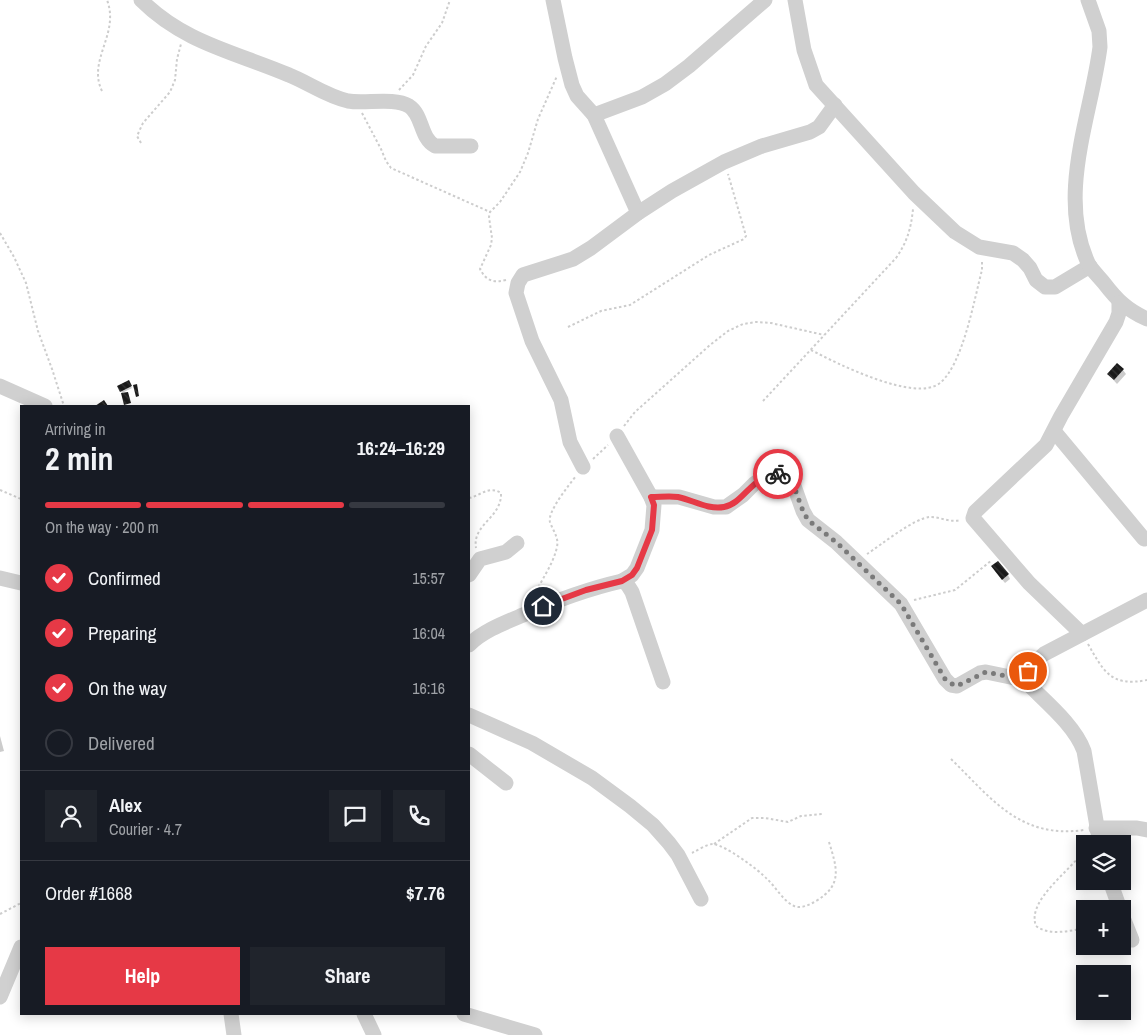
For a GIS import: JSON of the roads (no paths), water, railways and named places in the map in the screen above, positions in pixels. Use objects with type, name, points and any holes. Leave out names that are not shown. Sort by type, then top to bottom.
[{"type":"street","points":[[141,0],[162,19],[184,32],[244,59],[291,76],[328,95],[356,102],[383,102],[403,104],[410,107],[416,114],[425,136],[435,146],[471,146]]},
{"type":"street","points":[[553,0],[564,58],[572,85],[577,96],[594,115],[638,213]]},
{"type":"street","points":[[594,115],[642,97],[665,84],[689,66],[765,0]]},
{"type":"street","points":[[795,0],[804,50],[816,85],[914,193],[955,232],[979,247],[1013,253],[1023,260],[1030,268],[1036,280],[1045,287],[1055,287],[1090,266]]},
{"type":"street","points":[[1088,0],[1099,31],[1100,47],[1077,172],[1075,198],[1077,220],[1082,245],[1090,266],[1120,303],[1147,319]]},
{"type":"street","points":[[583,467],[570,442],[561,400],[532,341],[516,293],[518,283],[523,275],[573,259],[672,191],[724,162],[762,146],[810,132],[822,122],[835,105]]},
{"type":"street","points":[[1082,634],[1028,583],[973,518],[975,512],[1046,445],[1116,322],[1120,303]]},
{"type":"street","points":[[0,386],[43,405]]},
{"type":"street","points":[[1054,430],[1144,539]]},
{"type":"street","points":[[470,644],[477,637],[525,614],[586,590],[622,581],[632,575],[637,568],[652,530],[654,505],[617,436]]},
{"type":"street","points":[[651,497],[679,497],[714,508],[726,507],[768,475],[777,473],[787,477],[793,484],[808,520],[857,561],[901,604],[918,630],[945,679],[957,686],[980,673],[986,672],[1020,679],[1028,684],[1081,741],[1098,835]]},
{"type":"street","points":[[470,574],[480,560],[506,552],[517,543]]},
{"type":"street","points":[[0,578],[20,583]]},
{"type":"street","points":[[622,581],[627,584],[632,592],[663,682]]},
{"type":"street","points":[[1020,679],[1044,654],[1147,600]]},
{"type":"street","points":[[470,715],[532,743],[592,778],[630,806],[652,825],[678,856],[702,899]]},
{"type":"street","points":[[470,755],[506,782]]},
{"type":"street","points":[[1096,828],[1137,828],[1147,830]]},
{"type":"street","points":[[0,997],[20,949]]},
{"type":"street","points":[[231,1015],[234,1035]]},
{"type":"street","points":[[364,1015],[374,1035]]},
{"type":"street","points":[[469,1016],[498,1035]]},
{"type":"street","points":[[469,1016],[535,1035]]}]
